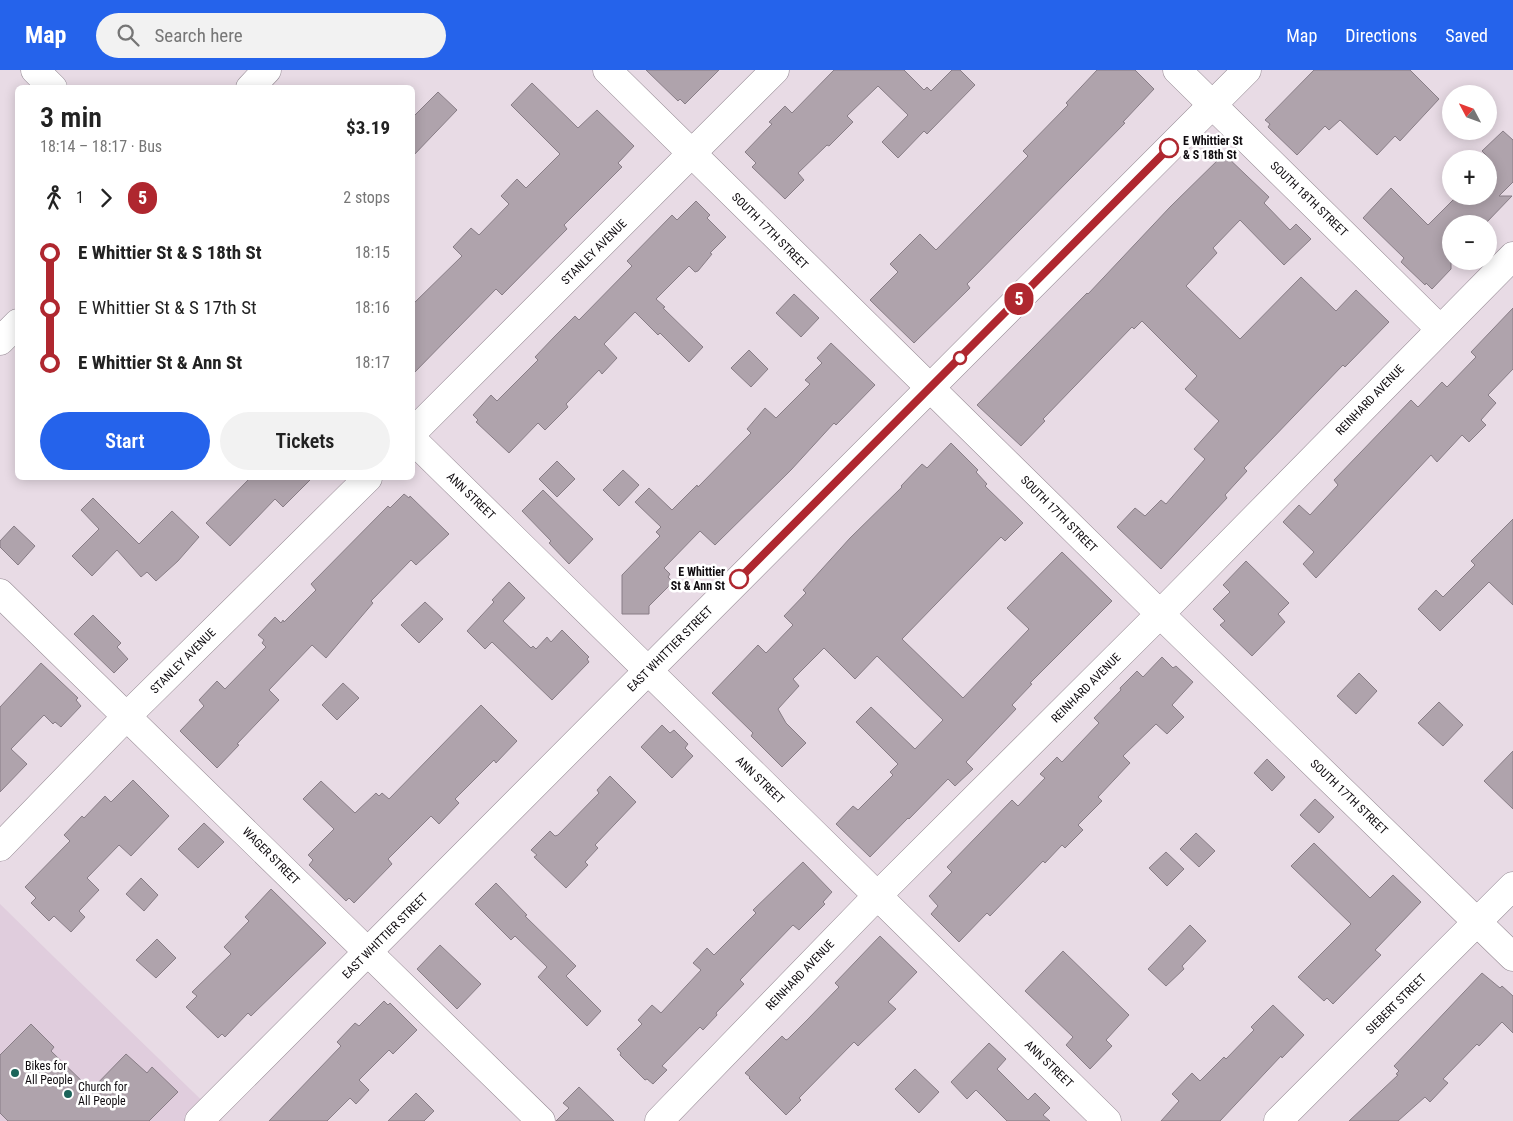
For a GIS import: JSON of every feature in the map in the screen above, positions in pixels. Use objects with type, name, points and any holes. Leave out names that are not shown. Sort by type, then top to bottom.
[{"type":"street","points":[[35,70],[50,85]]},
{"type":"street","points":[[253,85],[267,70]]},
{"type":"street","name":"SOUTH 17TH STREET","points":[[607,70],[1160,614],[1513,957]]},
{"type":"street","name":"STANLEY AVENUE","points":[[415,430],[775,70]]},
{"type":"street","name":"SOUTH 18TH STREET","points":[[1177,70],[1440,328]]},
{"type":"street","name":"EAST WHITTIER STREET","points":[[199,1121],[1247,70]]},
{"type":"street","name":"REINHARD AVENUE","points":[[659,1121],[878,895],[1160,614],[1513,256]]},
{"type":"street","points":[[0,341],[15,326]]},
{"type":"street","name":"ANN STREET","points":[[415,442],[1107,1121]]},
{"type":"street","name":"STANLEY AVENUE","points":[[0,847],[127,716],[366,480]]},
{"type":"street","name":"WAGER STREET","points":[[0,593],[540,1121]]},
{"type":"street","name":"SIEBERT STREET","points":[[1278,1121],[1513,886]]},
{"type":"shaded area","points":[[0,904],[55,958],[223,1121],[0,1121]]},
{"type":"building","points":[[646,70],[719,70],[685,104],[680,99],[678,101]]},
{"type":"building","points":[[834,70],[904,70],[924,90],[927,87],[931,91],[952,70],[960,70],[975,85],[927,134],[924,131],[898,158],[882,142],[908,115],[878,86],[847,116],[853,122],[798,173],[804,180],[785,199],[752,167],[756,163],[745,152],[772,124],[769,122],[785,106],[792,113]]},
{"type":"building","points":[[1097,70],[1135,70],[1154,89],[1123,122],[1125,123],[967,284],[970,288],[914,343],[870,300],[898,272],[890,264],[920,234],[936,250],[1028,156],[1023,151],[1068,105],[1066,103]]},
{"type":"building","points":[[1314,70],[1410,70],[1439,99],[1400,141],[1395,136],[1377,155],[1340,120],[1329,130],[1325,126],[1297,155],[1268,127],[1270,124],[1265,120]]},
{"type":"building","points":[[532,83],[578,128],[597,110],[634,146],[618,163],[622,167],[564,225],[567,229],[502,295],[496,289],[415,372],[415,302],[462,256],[453,247],[471,228],[479,235],[509,204],[501,196],[517,179],[526,188],[560,154],[511,105]]},
{"type":"building","points":[[438,92],[457,110],[415,154],[415,115]]},
{"type":"building","points":[[1503,131],[1513,140],[1513,182],[1499,196],[1512,196],[1494,215],[1442,215],[1442,270],[1450,270],[1432,289],[1426,283],[1425,285],[1401,262],[1404,258],[1363,218],[1391,188],[1428,225],[1448,205],[1497,205],[1497,150],[1483,150],[1494,140],[1498,140],[1498,136]]},
{"type":"building","points":[[1224,154],[1269,197],[1264,203],[1290,230],[1296,224],[1311,239],[1284,265],[1240,220],[1213,248],[1217,253],[1186,286],[1240,339],[1301,277],[1336,311],[1356,290],[1389,322],[1345,367],[1343,365],[1244,468],[1247,471],[1225,495],[1227,498],[1161,569],[1117,527],[1135,508],[1145,516],[1161,500],[1166,504],[1205,459],[1194,449],[1219,421],[1185,389],[1197,376],[1142,321],[1134,329],[1132,327],[1043,419],[1045,421],[1021,446],[977,405]]},
{"type":"building","points":[[696,201],[710,215],[707,218],[726,237],[710,253],[712,254],[698,271],[695,272],[689,266],[656,299],[703,347],[689,362],[660,333],[658,335],[635,312],[604,344],[617,358],[602,374],[599,370],[566,404],[568,407],[545,430],[538,423],[509,453],[476,422],[478,420],[473,415],[491,395],[497,401],[538,360],[535,357],[575,316],[579,320],[632,266],[627,261],[672,215],[677,220]]},
{"type":"building","points":[[794,294],[819,318],[801,337],[776,313]]},
{"type":"building","points":[[1513,308],[1513,369],[1488,395],[1496,403],[1481,420],[1486,425],[1469,442],[1462,435],[1437,462],[1431,455],[1316,578],[1303,564],[1314,552],[1283,522],[1299,505],[1310,515],[1338,485],[1334,480],[1411,400],[1418,407],[1442,382],[1447,387],[1476,357],[1471,352]]},
{"type":"building","points":[[831,343],[875,385],[836,425],[834,423],[791,470],[715,545],[700,531],[664,568],[670,574],[668,577],[673,582],[649,606],[649,614],[622,614],[622,575],[660,536],[656,532],[661,527],[635,502],[649,488],[672,510],[697,485],[698,487],[751,433],[747,429],[765,408],[776,418],[810,384],[805,380],[822,363],[817,358]]},
{"type":"building","points":[[749,350],[768,369],[751,387],[731,368]]},
{"type":"building","points":[[951,443],[978,470],[976,472],[987,484],[985,486],[1023,523],[1005,541],[1001,537],[902,639],[963,698],[1029,629],[1007,608],[1062,552],[1112,601],[1030,683],[1032,684],[1012,705],[1016,709],[966,762],[973,769],[955,786],[948,779],[870,857],[836,824],[853,806],[858,810],[893,775],[890,772],[898,764],[856,722],[871,707],[915,749],[943,720],[877,656],[855,679],[824,648],[793,679],[799,686],[778,709],[786,723],[806,743],[782,767],[751,736],[753,733],[712,693],[758,645],[766,653],[793,625],[784,616],[806,593],[803,590],[850,538],[902,487],[922,464],[927,468]]},
{"type":"building","points":[[557,461],[575,479],[557,497],[539,479]]},
{"type":"building","points":[[623,470],[639,485],[619,506],[603,490]]},
{"type":"building","points":[[248,480],[310,480],[283,507],[275,499],[230,546],[206,523]]},
{"type":"building","points":[[543,490],[593,539],[569,564],[549,543],[551,541],[522,511]]},
{"type":"building","points":[[404,494],[409,498],[410,496],[449,534],[416,565],[411,560],[371,601],[373,603],[326,658],[312,645],[269,690],[279,700],[217,768],[180,731],[204,706],[199,700],[217,681],[225,689],[266,647],[262,643],[264,640],[258,635],[275,617],[281,623],[283,620],[284,622],[316,590],[311,584],[388,506],[390,508]]},
{"type":"building","points":[[93,498],[139,544],[172,511],[199,537],[178,561],[156,581],[147,572],[141,577],[117,550],[92,576],[72,556],[99,529],[81,510]]},
{"type":"building","points":[[1513,519],[1513,605],[1489,582],[1440,631],[1418,609],[1436,590],[1443,597],[1475,565],[1471,561]]},
{"type":"building","points":[[14,526],[35,546],[18,565],[0,547],[0,541]]},
{"type":"building","points":[[1246,561],[1289,603],[1278,614],[1285,622],[1252,656],[1220,625],[1225,621],[1213,609],[1230,592],[1223,585]]},
{"type":"building","points":[[509,582],[525,598],[503,621],[531,648],[533,646],[536,649],[547,637],[551,642],[562,630],[589,657],[587,659],[589,662],[552,700],[492,642],[485,649],[467,631],[494,602],[492,600]]},
{"type":"building","points":[[425,602],[443,619],[419,643],[401,625]]},
{"type":"building","points":[[93,615],[121,643],[117,647],[128,659],[114,673],[74,634]]},
{"type":"building","points":[[1162,657],[1173,668],[1176,666],[1193,682],[1172,705],[1184,717],[1167,734],[1156,724],[1123,756],[1130,763],[1098,797],[1102,801],[1078,825],[1083,830],[1065,848],[1062,845],[1045,863],[1043,861],[990,916],[987,913],[959,942],[931,914],[938,906],[929,896],[952,872],[947,867],[1012,800],[1018,806],[1045,778],[1040,774],[1057,757],[1062,762],[1099,723],[1094,718],[1137,671],[1143,677]]},
{"type":"building","points":[[41,663],[78,698],[76,700],[81,706],[61,727],[55,722],[53,724],[44,715],[11,749],[27,764],[0,792],[0,707]]},
{"type":"building","points":[[1359,673],[1377,691],[1356,714],[1337,696]]},
{"type":"building","points":[[343,683],[359,698],[337,720],[322,705]]},
{"type":"building","points":[[1439,702],[1463,725],[1443,746],[1418,723]]},
{"type":"building","points":[[481,705],[517,741],[496,763],[494,760],[455,799],[459,803],[439,824],[431,816],[388,859],[392,864],[354,903],[349,898],[346,901],[309,865],[313,860],[308,855],[334,829],[303,799],[321,781],[355,813],[376,793],[379,796],[382,793],[389,799]]},
{"type":"building","points":[[662,725],[670,733],[674,730],[688,744],[685,748],[693,756],[672,778],[641,747]]},
{"type":"building","points":[[1513,751],[1513,809],[1484,781]]},
{"type":"building","points":[[1267,759],[1285,777],[1272,791],[1254,773]]},
{"type":"building","points":[[610,776],[636,802],[595,845],[598,848],[585,862],[588,865],[566,888],[534,857],[537,855],[531,850],[550,831],[555,836],[558,835],[599,793],[597,790]]},
{"type":"building","points":[[133,780],[169,816],[131,856],[119,845],[87,878],[99,890],[79,911],[85,917],[71,932],[54,916],[49,921],[31,903],[36,898],[25,887],[70,841],[64,835],[82,816],[84,818],[105,796],[111,802]]},
{"type":"building","points":[[1315,799],[1334,817],[1319,833],[1300,815]]},
{"type":"building","points":[[204,823],[224,842],[198,868],[178,849]]},
{"type":"building","points":[[1196,833],[1215,851],[1199,867],[1180,849]]},
{"type":"building","points":[[1314,843],[1370,898],[1393,875],[1421,902],[1375,950],[1381,955],[1333,1004],[1327,998],[1324,1001],[1298,977],[1351,924],[1291,866]]},
{"type":"building","points":[[1166,852],[1184,869],[1167,886],[1149,868]]},
{"type":"building","points":[[803,862],[832,892],[823,902],[825,904],[799,930],[793,925],[740,980],[744,984],[716,1013],[717,1015],[703,1030],[700,1027],[662,1066],[667,1070],[653,1084],[647,1079],[645,1080],[620,1055],[621,1053],[617,1049],[642,1024],[638,1020],[652,1005],[661,1013],[701,970],[693,963],[707,948],[714,955],[756,913],[753,910]]},
{"type":"building","points":[[141,878],[158,895],[144,911],[126,894]]},
{"type":"building","points":[[496,883],[527,915],[525,916],[576,966],[566,976],[601,1011],[587,1026],[538,977],[547,967],[515,936],[511,940],[475,904]]},
{"type":"building","points":[[271,889],[326,943],[251,1016],[248,1013],[225,1037],[222,1034],[218,1038],[186,1007],[197,996],[192,992],[231,954],[224,947],[249,921],[245,917]]},
{"type":"building","points":[[1190,925],[1206,941],[1182,966],[1184,969],[1166,986],[1148,969]]},
{"type":"building","points":[[880,936],[917,972],[888,1002],[896,1009],[858,1046],[854,1042],[799,1098],[801,1100],[786,1115],[745,1073],[782,1036],[786,1040],[788,1039],[808,1019],[839,987],[835,983]]},
{"type":"building","points":[[157,939],[176,958],[156,978],[136,960]]},
{"type":"building","points":[[440,945],[481,984],[457,1009],[417,969]]},
{"type":"building","points":[[1063,951],[1129,1015],[1106,1040],[1112,1046],[1090,1069],[1066,1045],[1073,1037],[1025,991]]},
{"type":"building","points":[[1482,973],[1513,996],[1513,1033],[1502,1022],[1479,1046],[1477,1044],[1443,1079],[1448,1083],[1430,1102],[1425,1097],[1398,1121],[1349,1121],[1398,1075],[1396,1074],[1399,1071],[1394,1066]]},
{"type":"building","points":[[384,1001],[388,1005],[390,1003],[417,1030],[393,1054],[389,1050],[359,1080],[369,1090],[356,1104],[350,1098],[327,1121],[269,1121],[341,1046],[337,1042],[355,1023],[359,1026]]},
{"type":"building","points":[[1273,1005],[1304,1035],[1282,1058],[1281,1056],[1220,1121],[1161,1121],[1179,1101],[1172,1094],[1192,1073],[1200,1081],[1224,1057],[1226,1059],[1254,1030],[1251,1027]]},
{"type":"building","points":[[31,1024],[54,1047],[51,1051],[91,1090],[126,1054],[147,1073],[152,1067],[178,1092],[149,1121],[8,1121],[0,1113],[0,1055]]},
{"type":"building","points":[[989,1043],[1006,1059],[997,1069],[1028,1100],[1035,1093],[1050,1108],[1043,1115],[1050,1121],[1007,1121],[976,1090],[967,1099],[951,1082]]},
{"type":"building","points":[[915,1069],[939,1092],[919,1113],[895,1089]]},
{"type":"building","points":[[579,1087],[614,1121],[556,1121],[569,1108],[563,1103]]},
{"type":"building","points":[[416,1093],[434,1111],[424,1121],[388,1121]]},
{"type":"bus line","name":"5","points":[[739,579],[1169,148]]},
{"type":"place","name":"E Whittier St & S 18th St","points":[[1169,148]]},
{"type":"place","name":"E Whittier St & Ann St","points":[[739,579]]},
{"type":"place","name":"Bikes for All People","points":[[15,1073]]},
{"type":"place","name":"Church for All People","points":[[68,1094]]}]
